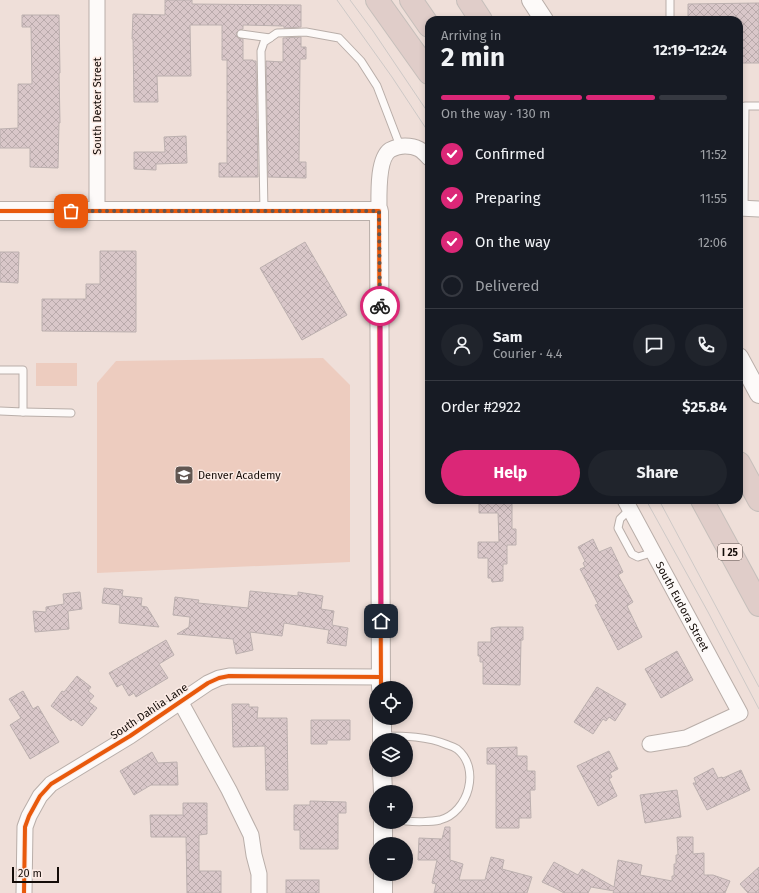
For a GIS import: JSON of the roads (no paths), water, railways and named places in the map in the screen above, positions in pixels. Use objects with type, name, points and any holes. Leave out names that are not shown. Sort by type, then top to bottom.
[{"type":"highway","points":[[377,0],[425,67]]},
{"type":"highway","points":[[411,0],[425,20]]},
{"type":"highway","points":[[468,0],[478,16]]},
{"type":"highway","points":[[485,0],[494,16]]},
{"type":"highway","points":[[743,470],[759,500]]},
{"type":"highway","name":"I 25","points":[[704,504],[759,605]]},
{"type":"street","name":"South Dexter Street","points":[[97,0],[97,211]]},
{"type":"street","points":[[531,0],[541,16]]},
{"type":"street","points":[[381,681],[380,178],[383,160],[389,151],[400,146],[412,146],[425,153]]},
{"type":"street","points":[[743,208],[759,208]]},
{"type":"street","points":[[0,211],[379,211]]},
{"type":"street","points":[[743,364],[759,394]]},
{"type":"street","name":"South Eudora Street","points":[[628,504],[740,713],[686,738],[650,744]]},
{"type":"street","name":"South Dahlia Lane","points":[[24,893],[25,827],[40,796],[51,784],[130,736],[208,683],[219,678],[229,676],[369,682]]},
{"type":"street","name":"South Dahlia Lane","points":[[180,701],[229,790],[252,836],[254,855],[259,874],[259,893]]},
{"type":"street","points":[[383,881],[383,893]]},
{"type":"lane","points":[[670,0],[670,16]]},
{"type":"lane","points":[[264,211],[261,51],[264,42],[276,33],[306,32],[339,38],[361,61],[377,86],[400,146]]},
{"type":"lane","points":[[242,34],[270,38]]},
{"type":"lane","points":[[743,104],[759,106]]},
{"type":"lane","points":[[0,370],[23,370],[23,412]]},
{"type":"lane","points":[[0,411],[71,412]]},
{"type":"lane","points":[[628,504],[620,519],[618,528],[632,554],[638,558],[654,552]]},
{"type":"lane","points":[[382,731],[441,741],[456,748],[466,758],[470,784],[465,799],[455,812],[440,820],[413,822]]},
{"type":"tram line","points":[[337,0],[392,77],[425,127]]},
{"type":"tram line","points":[[350,0],[373,31],[425,108]]},
{"type":"tram line","points":[[648,504],[708,612],[759,709]]},
{"type":"tram line","points":[[661,504],[759,687]]},
{"type":"place","name":"Denver Academy","points":[[184,475]]}]
